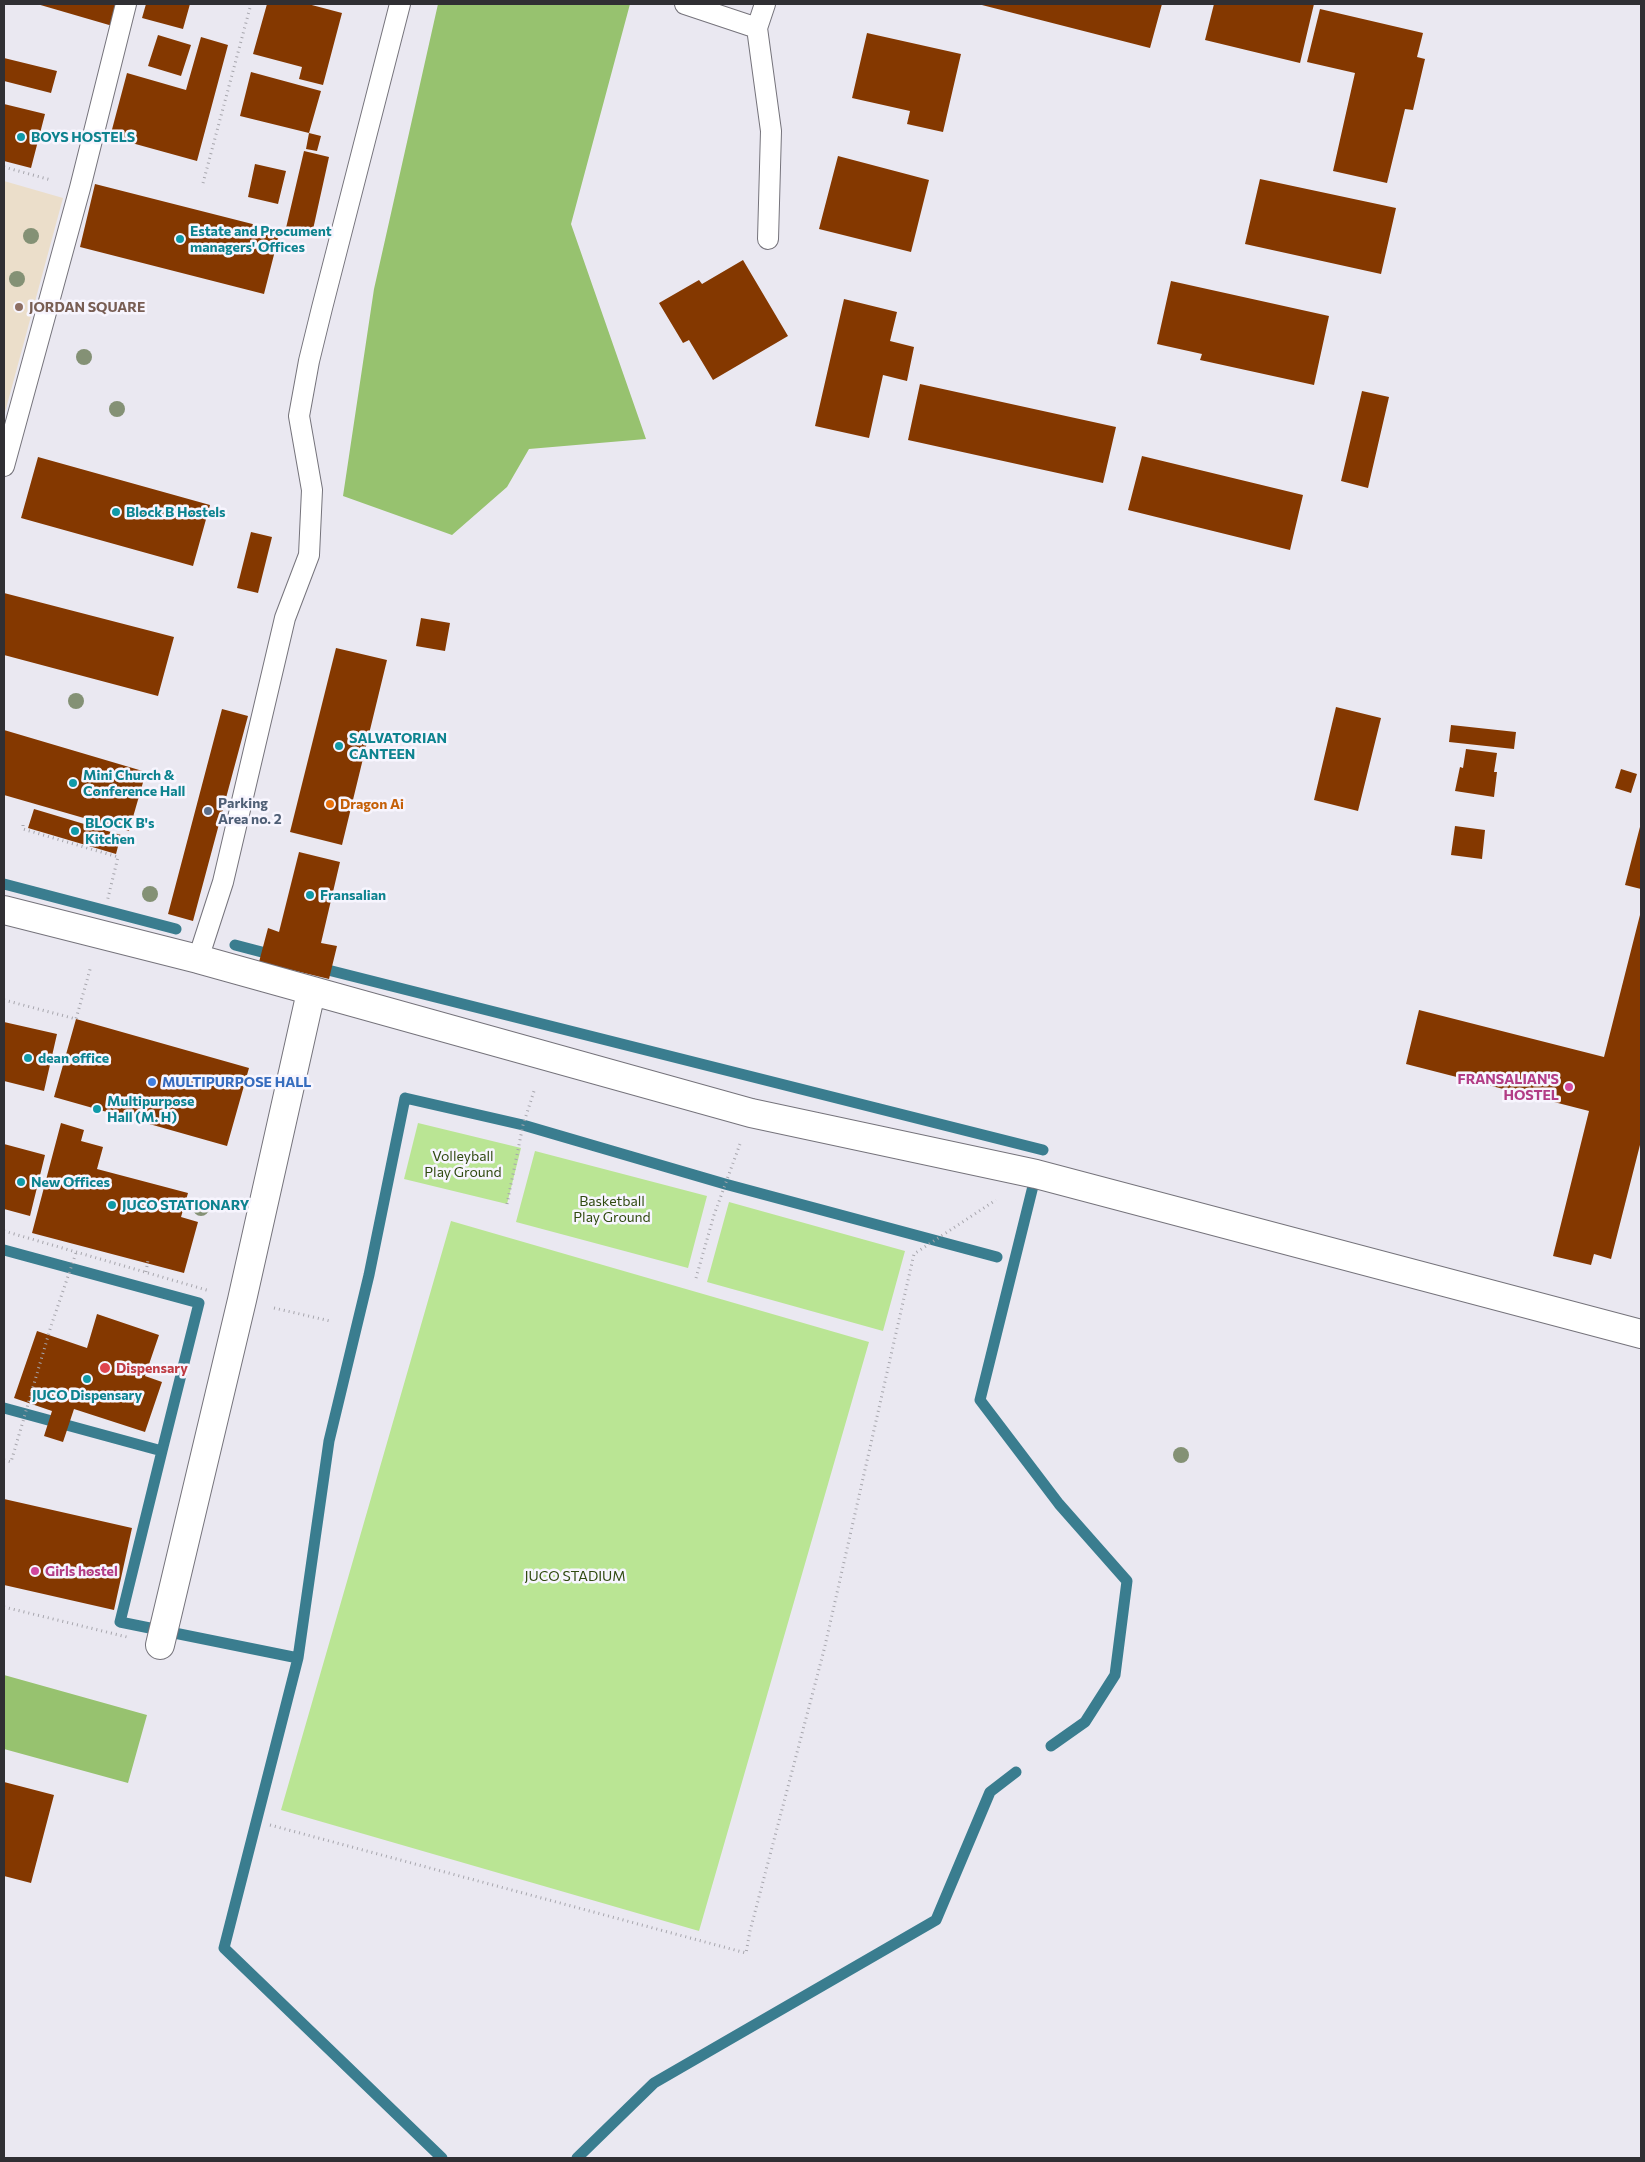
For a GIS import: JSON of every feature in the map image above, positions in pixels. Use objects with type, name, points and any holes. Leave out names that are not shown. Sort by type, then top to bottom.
[{"type":"street","points":[[4,910],[198,959],[751,1113],[1036,1174],[1641,1334]]},
{"type":"street","points":[[160,1645],[242,1300],[312,992]]},
{"type":"lane","points":[[4,466],[80,188],[126,4]]},
{"type":"lane","points":[[198,959],[223,882],[285,618],[308,555],[312,490],[299,416],[309,361],[400,4]]},
{"type":"lane","points":[[686,4],[757,28]]},
{"type":"lane","points":[[765,4],[757,28],[770,131],[768,239]]},
{"type":"path","points":[[203,183],[251,4]]},
{"type":"path","points":[[4,167],[80,188]]},
{"type":"path","points":[[507,1204],[523,1125],[544,1056]]},
{"type":"path","points":[[696,1278],[714,1215],[751,1113]]},
{"type":"path","points":[[270,1825],[746,1953],[750,1931],[824,1650],[914,1254],[1036,1174]]},
{"type":"path","points":[[4,1231],[242,1300],[330,1321]]},
{"type":"path","points":[[4,1460],[11,1462],[51,1326],[76,1253]]},
{"type":"path","points":[[146,1272],[148,1260]]},
{"type":"path","points":[[4,1607],[160,1645]]},
{"type":"shaded area","name":"JORDAN SQUARE","points":[[4,181],[63,198],[4,416]]},
{"type":"green space","points":[[438,4],[630,4],[571,224],[646,439],[529,449],[507,487],[452,535],[343,496],[374,289]]},
{"type":"green space","name":"Volleyball Play Ground","points":[[418,1123],[521,1148],[507,1204],[404,1179]]},
{"type":"green space","name":"Basketball Play Ground","points":[[535,1151],[707,1196],[688,1268],[516,1222]]},
{"type":"green space","points":[[729,1202],[905,1251],[883,1331],[707,1282]]},
{"type":"green space","name":"JUCO STADIUM","points":[[451,1221],[869,1342],[699,1931],[281,1810]]},
{"type":"green space","points":[[4,1675],[147,1715],[128,1783],[4,1749]]},
{"type":"building","points":[[37,4],[123,4],[116,27]]},
{"type":"building","points":[[146,4],[190,4],[183,29],[142,18]]},
{"type":"building","points":[[267,4],[308,4],[342,13],[323,85],[299,79],[302,67],[253,54]]},
{"type":"building","points":[[978,4],[1162,4],[1150,48]]},
{"type":"building","points":[[1214,4],[1314,4],[1300,63],[1205,40]]},
{"type":"building","points":[[1320,9],[1423,33],[1417,57],[1425,59],[1413,110],[1405,109],[1387,183],[1333,171],[1355,73],[1307,62]]},
{"type":"building","points":[[867,33],[961,54],[943,132],[907,124],[910,111],[852,98]]},
{"type":"building","points":[[158,35],[191,45],[181,76],[148,66]]},
{"type":"building","points":[[201,37],[228,45],[197,161],[110,137],[127,73],[186,90]]},
{"type":"building","name":"BOYS HOSTELS","points":[[4,58],[57,71],[51,93],[4,81]]},
{"type":"building","points":[[251,72],[321,91],[309,133],[240,116]]},
{"type":"building","name":"BOYS HOSTELS","points":[[4,104],[45,114],[31,168],[4,161]]},
{"type":"building","points":[[309,133],[321,136],[317,151],[306,149]]},
{"type":"building","points":[[304,151],[329,157],[312,234],[286,228]]},
{"type":"building","points":[[838,156],[929,180],[911,252],[819,229]]},
{"type":"building","points":[[255,164],[286,171],[278,204],[248,197]]},
{"type":"building","points":[[1260,179],[1396,208],[1381,274],[1245,244]]},
{"type":"building","name":"Estate and Procument managers' Offices","points":[[95,184],[280,231],[264,294],[80,247]]},
{"type":"building","points":[[743,260],[788,336],[713,380],[689,340],[683,343],[659,303],[699,280],[702,284]]},
{"type":"building","points":[[1171,281],[1329,316],[1314,385],[1200,360],[1202,354],[1157,344]]},
{"type":"building","points":[[844,299],[897,312],[890,341],[914,347],[907,381],[883,375],[869,438],[815,426]]},
{"type":"building","points":[[920,384],[1116,427],[1103,483],[908,440]]},
{"type":"building","points":[[1362,391],[1389,397],[1368,488],[1341,481]]},
{"type":"building","points":[[1142,456],[1303,495],[1290,550],[1128,510]]},
{"type":"building","name":"Block B Hostels","points":[[38,457],[210,505],[193,566],[21,518]]},
{"type":"building","points":[[251,532],[272,537],[258,593],[237,588]]},
{"type":"building","points":[[4,593],[174,637],[158,696],[4,655]]},
{"type":"building","points":[[421,618],[450,623],[445,651],[416,646]]},
{"type":"building","name":"SALVATORIAN CANTEEN","points":[[336,648],[387,660],[342,845],[290,832]]},
{"type":"building","points":[[1336,707],[1381,718],[1358,811],[1314,800]]},
{"type":"building","points":[[222,709],[248,716],[193,921],[168,914]]},
{"type":"building","points":[[1451,725],[1516,732],[1514,749],[1449,742]]},
{"type":"building","name":"Mini Church & Conference Hall","points":[[4,730],[146,772],[129,831],[4,795]]},
{"type":"building","points":[[1466,749],[1497,753],[1494,772],[1497,772],[1494,797],[1455,791],[1460,767],[1463,768]]},
{"type":"building","points":[[1621,769],[1637,774],[1631,793],[1615,788]]},
{"type":"building","name":"BLOCK B's Kitchen","points":[[34,809],[121,835],[116,854],[28,828]]},
{"type":"building","points":[[1641,823],[1641,889],[1625,885]]},
{"type":"building","points":[[1455,826],[1485,830],[1482,859],[1451,855]]},
{"type":"building","name":"Fransalian","points":[[299,852],[340,862],[321,943],[337,946],[329,979],[259,962],[268,928],[279,932]]},
{"type":"building","name":"FRANSALIAN'S HOSTEL","points":[[1641,911],[1641,1141],[1611,1259],[1594,1254],[1591,1265],[1553,1256],[1589,1111],[1406,1064],[1419,1010],[1604,1057]]},
{"type":"building","name":"MULTIPURPOSE HALL","points":[[76,1019],[249,1068],[227,1146],[54,1097]]},
{"type":"building","name":"dean office","points":[[4,1022],[57,1034],[44,1091],[4,1081]]},
{"type":"building","name":"JUCO STATIONARY","points":[[61,1123],[84,1130],[81,1141],[103,1147],[97,1169],[188,1193],[181,1217],[198,1222],[184,1273],[32,1233]]},
{"type":"building","name":"New Offices","points":[[4,1144],[45,1155],[30,1216],[4,1209]]},
{"type":"building","name":"JUCO Dispensary","points":[[97,1314],[159,1335],[145,1376],[162,1382],[145,1432],[74,1409],[63,1442],[44,1436],[52,1411],[14,1398],[37,1331],[87,1348]]},
{"type":"building","name":"Girls hostel","points":[[4,1499],[132,1528],[114,1610],[4,1585]]},
{"type":"building","points":[[4,1782],[54,1795],[31,1883],[4,1876]]},
{"type":"waterway","points":[[4,884],[176,929]]},
{"type":"waterway","points":[[235,945],[277,956]]},
{"type":"waterway","points":[[316,967],[1043,1150]]},
{"type":"waterway","points":[[442,2158],[224,1948],[298,1658],[329,1441],[369,1275],[405,1098],[523,1125],[725,1184],[997,1257]]},
{"type":"waterway","points":[[1036,1174],[980,1400],[1059,1504],[1127,1581],[1115,1675],[1085,1722],[1051,1746]]},
{"type":"waterway","points":[[4,1250],[199,1303],[162,1451]]},
{"type":"waterway","points":[[4,1408],[162,1451],[120,1622],[298,1658]]},
{"type":"waterway","points":[[577,2158],[654,2083],[936,1920],[990,1792],[1016,1772]]},
{"type":"place","name":"BOYS HOSTELS","points":[[21,137]]},
{"type":"place","name":"Estate and Procument managers' Offices","points":[[180,239]]},
{"type":"place","name":"JORDAN SQUARE","points":[[19,307]]},
{"type":"place","name":"Block B Hostels","points":[[116,512]]},
{"type":"place","name":"SALVATORIAN CANTEEN","points":[[339,746]]},
{"type":"place","name":"Mini Church & Conference Hall","points":[[73,783]]},
{"type":"place","name":"Dragon Ai","points":[[330,804]]},
{"type":"place","name":"Parking Area no. 2","points":[[208,811]]},
{"type":"place","name":"BLOCK B's Kitchen","points":[[75,831]]},
{"type":"place","name":"Fransalian","points":[[310,895]]},
{"type":"place","name":"dean office","points":[[28,1058]]},
{"type":"place","name":"MULTIPURPOSE HALL","points":[[152,1082]]},
{"type":"place","name":"FRANSALIAN'S HOSTEL","points":[[1569,1087]]},
{"type":"place","name":"Multipurpose Hall (M. H)","points":[[97,1109]]},
{"type":"place","name":"New Offices","points":[[21,1182]]},
{"type":"place","name":"JUCO STATIONARY","points":[[112,1205]]},
{"type":"place","name":"Dispensary","points":[[105,1368]]},
{"type":"place","name":"JUCO Dispensary","points":[[87,1379]]},
{"type":"place","name":"Girls hostel","points":[[35,1571]]}]
